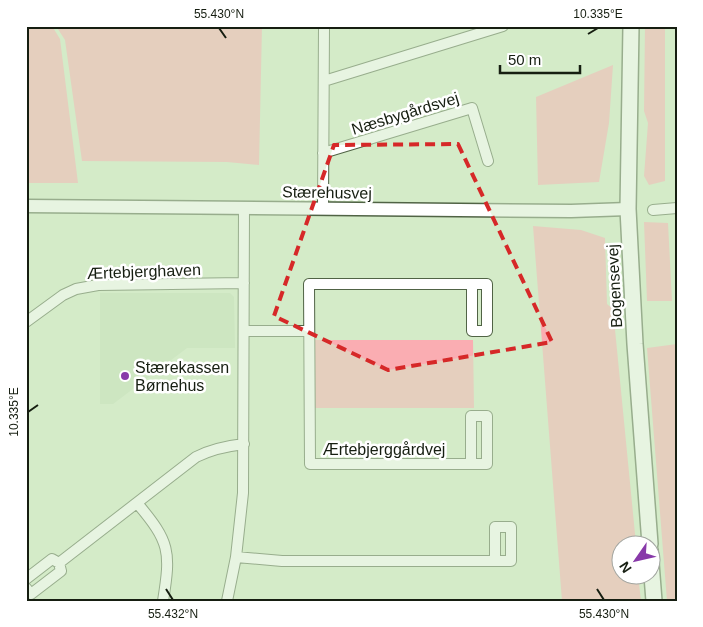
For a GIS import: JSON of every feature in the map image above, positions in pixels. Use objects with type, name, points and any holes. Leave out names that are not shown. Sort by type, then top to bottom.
[{"type":"main road","name":"Bogensevej","points":[[631,26],[628,209],[635,344],[649,534]]},
{"type":"main road","points":[[653,584],[654,601]]},
{"type":"street","points":[[323,208],[324,26]]},
{"type":"street","points":[[324,80],[503,26]]},
{"type":"street","name":"Næsbygårdsvej","points":[[323,153],[472,108],[488,161]]},
{"type":"street","name":"Stærehusvej","points":[[26,206],[562,211],[628,209]]},
{"type":"street","points":[[227,601],[236,557],[243,493],[244,208]]},
{"type":"street","points":[[653,210],[677,208]]},
{"type":"street","name":"Ærtebjerghaven","points":[[26,322],[63,295],[76,289],[98,285],[244,283]]},
{"type":"street","name":"Ærtebjerggårdvej","points":[[471,464],[471,416],[487,416],[487,464],[471,464],[310,464],[309,284],[472,284]]},
{"type":"street","points":[[244,331],[309,330]]},
{"type":"street","points":[[59,563],[196,457],[210,450],[244,444]]},
{"type":"street","points":[[137,503],[155,524],[162,536],[167,552],[168,568],[163,601]]},
{"type":"street","points":[[236,557],[282,561],[495,561]]},
{"type":"street","points":[[26,578],[52,559],[59,563]]},
{"type":"street","points":[[26,588],[30,594],[60,571],[59,563]]},
{"type":"highlighted area","points":[[458,144],[552,342],[388,370],[274,316],[334,145]]},
{"type":"shaded area","points":[[26,26],[52,26],[60,39],[78,183],[26,183]]},
{"type":"shaded area","points":[[56,26],[262,26],[259,165],[227,162],[82,161],[65,40]]},
{"type":"shaded area","points":[[645,26],[665,26],[665,181],[649,185],[644,176],[648,123],[644,111]]},
{"type":"shaded area","points":[[613,65],[609,123],[599,182],[538,185],[536,97]]},
{"type":"shaded area","points":[[644,222],[668,223],[672,301],[647,301]]},
{"type":"shaded area","points":[[533,226],[581,230],[605,238],[607,304],[613,309],[635,534],[610,534],[610,584],[639,584],[641,601],[562,601]]},
{"type":"shaded area","name":"Stærekassen Børnehus","points":[[100,293],[230,293],[234,297],[235,348],[187,348],[113,404],[100,404]]},
{"type":"shaded area","points":[[314,340],[473,340],[474,408],[314,408]]},
{"type":"shaded area","points":[[677,344],[677,601],[667,601],[647,348]]},
{"type":"place","name":"Stærekassen Børnehus","points":[[125,376]]}]
